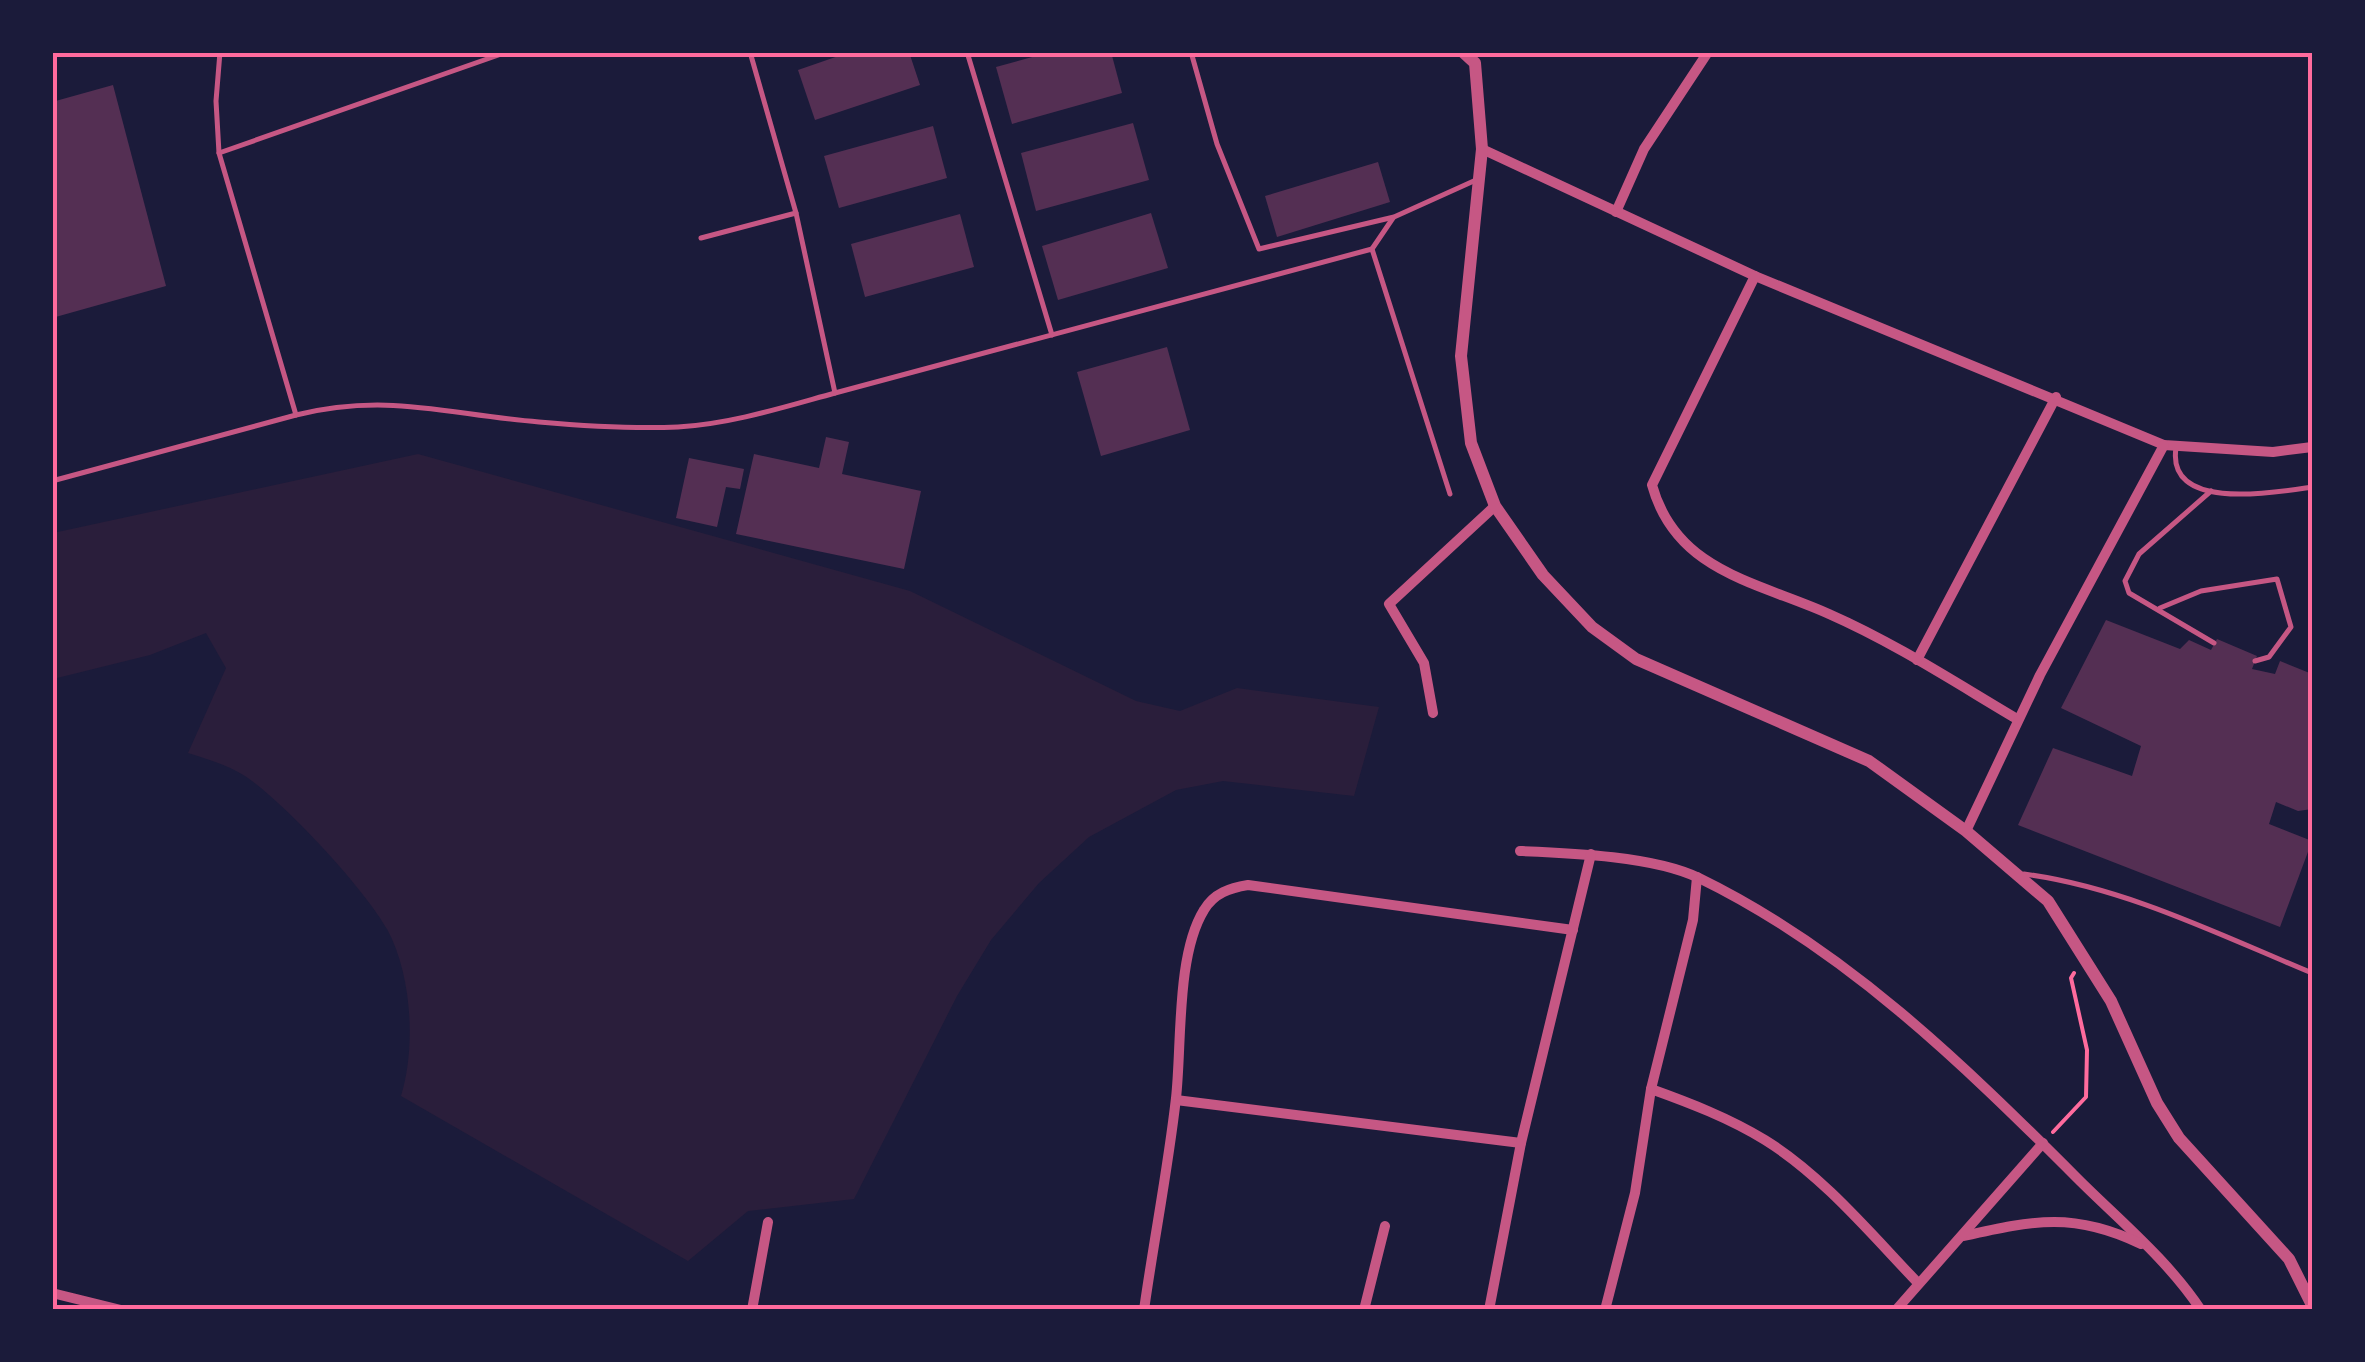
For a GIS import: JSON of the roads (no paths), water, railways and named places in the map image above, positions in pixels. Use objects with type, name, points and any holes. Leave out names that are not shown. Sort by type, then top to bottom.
[{"type":"street","points":[[1463,52],[1477,58],[1482,149],[1461,356],[1471,444],[1495,506],[1543,575],[1592,628],[1636,659],[1868,760],[1966,831],[2048,902],[2082,950],[2179,1138],[2290,1259],[2312,1305]]},
{"type":"street","points":[[1616,212],[1644,149],[1708,52]]},
{"type":"street","points":[[1482,149],[1755,276],[2170,446],[2273,452],[2312,447]]},
{"type":"street","points":[[1755,276],[1652,485],[1660,514],[1692,549],[1748,586],[1828,614],[1917,660],[2017,719]]},
{"type":"street","points":[[1917,660],[2056,397]]},
{"type":"street","points":[[1966,831],[2017,719],[2170,446]]},
{"type":"street","points":[[1432,713],[1424,663],[1388,604],[1495,506]]},
{"type":"street","points":[[1520,851],[1591,854],[1697,877],[1779,922],[1862,979],[2043,1144],[2178,1277],[2201,1310]]},
{"type":"street","points":[[1490,1310],[1521,1143],[1591,854]]},
{"type":"street","points":[[1604,1310],[1635,1192],[1650,1089],[1693,920],[1697,877]]},
{"type":"street","points":[[1144,1310],[1176,1100],[1189,956],[1203,910],[1227,888],[1248,884],[1572,930]]},
{"type":"street","points":[[1650,1089],[1767,1141],[1856,1218],[1918,1283]]},
{"type":"street","points":[[1176,1100],[1521,1143]]},
{"type":"street","points":[[1896,1310],[2043,1144]]},
{"type":"street","points":[[1964,1236],[2031,1220],[2073,1220],[2107,1228],[2150,1248]]},
{"type":"street","points":[[752,1310],[768,1222]]},
{"type":"street","points":[[1364,1310],[1385,1226]]},
{"type":"street","points":[[52,1293],[121,1310]]},
{"type":"lane","points":[[220,52],[216,101],[219,152],[296,414]]},
{"type":"lane","points":[[219,152],[507,52]]},
{"type":"lane","points":[[750,52],[796,213],[835,394]]},
{"type":"lane","points":[[967,52],[1052,335]]},
{"type":"lane","points":[[1191,52],[1217,144],[1259,250],[1394,217],[1479,179]]},
{"type":"lane","points":[[701,238],[796,213]]},
{"type":"lane","points":[[52,482],[341,404],[397,403],[536,422],[679,426],[748,416],[1372,249],[1394,217]]},
{"type":"lane","points":[[1372,249],[1450,494]]},
{"type":"lane","points":[[2170,446],[2176,466],[2187,479],[2211,491],[2263,495],[2312,487]]},
{"type":"lane","points":[[2211,491],[2138,554],[2124,581],[2129,592],[2214,643]]},
{"type":"lane","points":[[2160,608],[2201,591],[2277,579],[2291,627],[2269,656],[2256,661]]},
{"type":"lane","points":[[2014,872],[2095,887],[2270,952],[2312,973]]}]
